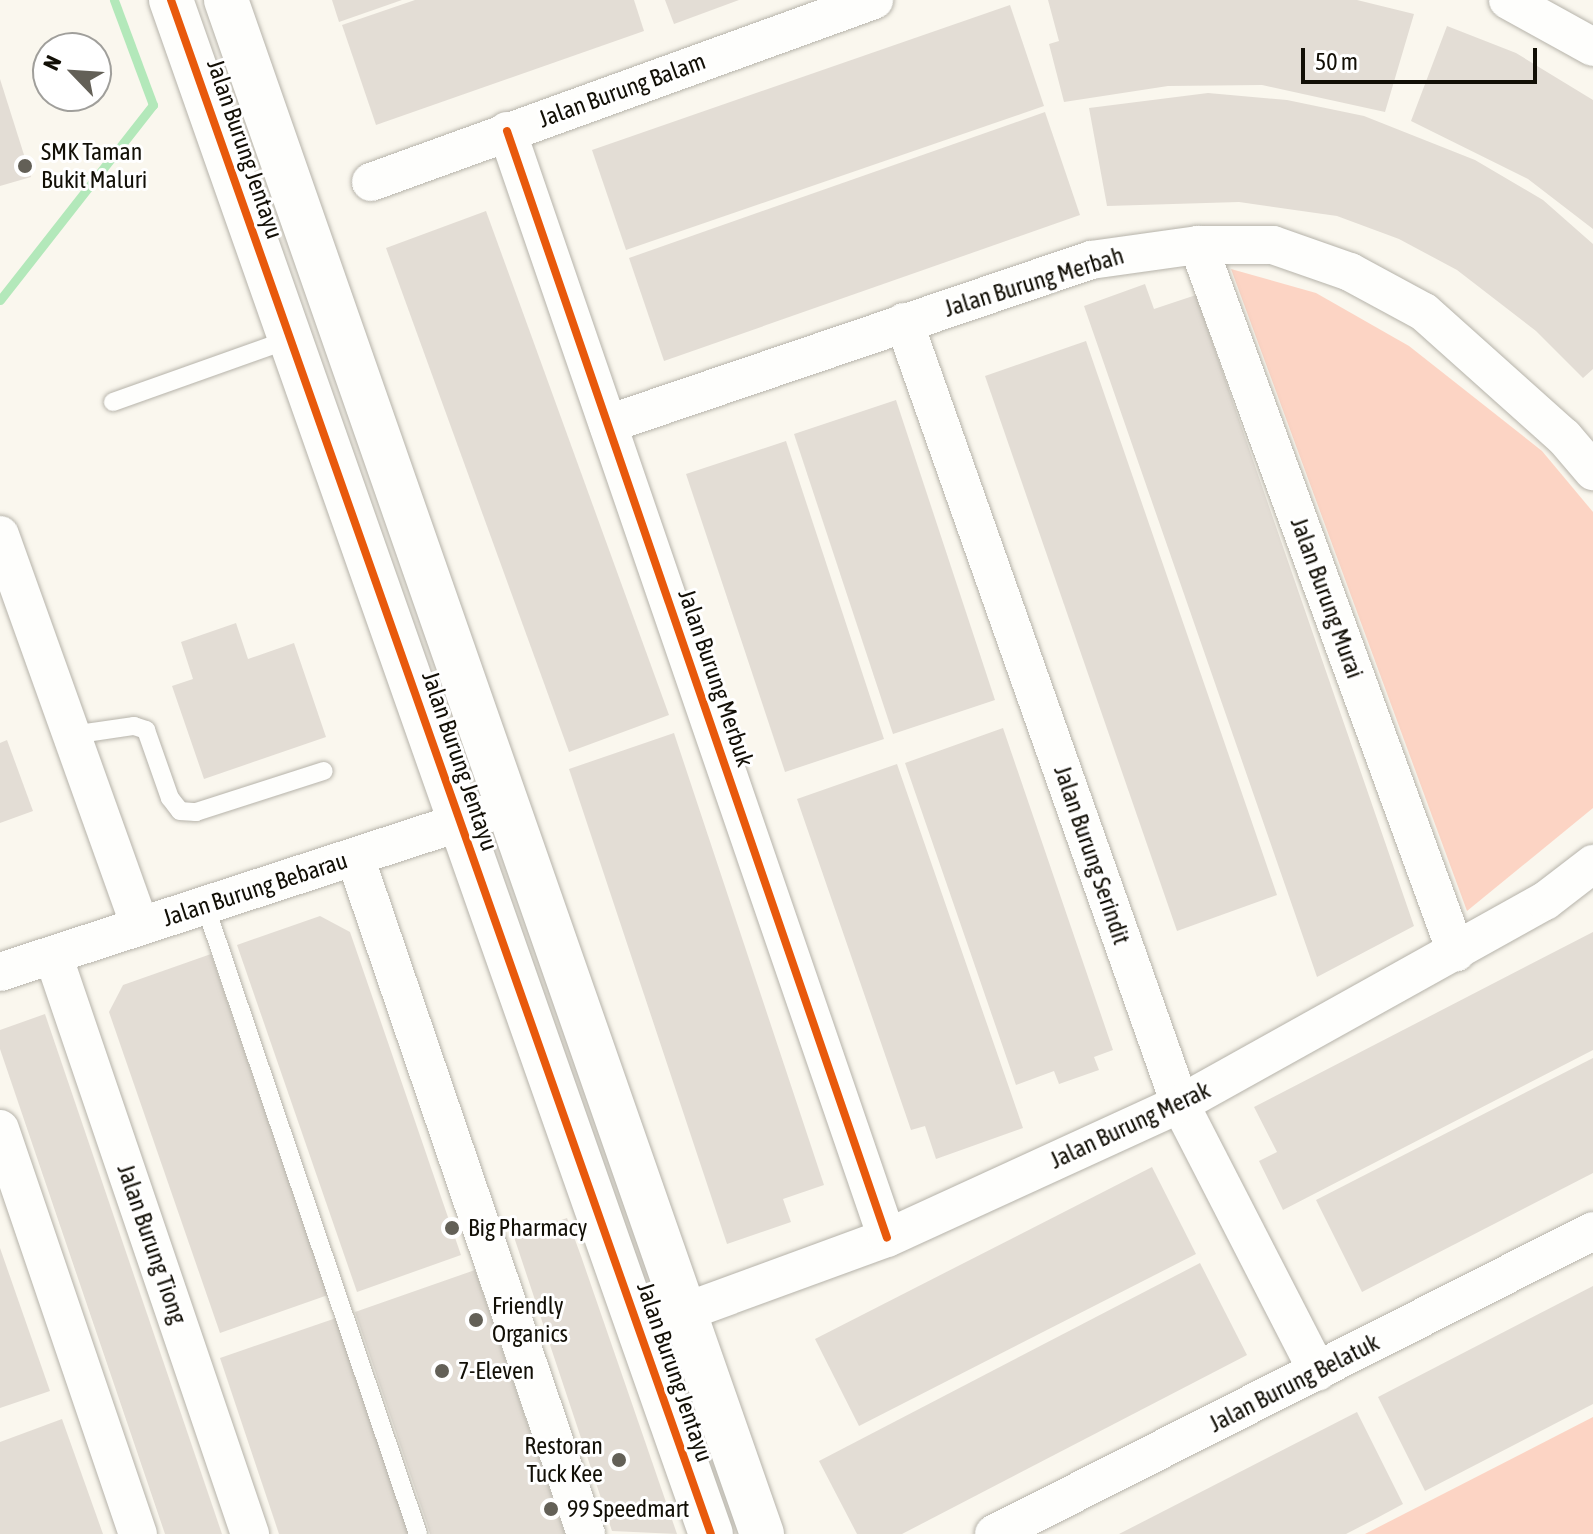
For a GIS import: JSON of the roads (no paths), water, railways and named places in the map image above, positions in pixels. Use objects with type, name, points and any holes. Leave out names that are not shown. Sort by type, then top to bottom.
[{"type":"street","name":"Jalan Burung Jentayu","points":[[171,0],[711,1534]]},
{"type":"street","name":"Jalan Burung Jentayu","points":[[226,0],[762,1534]]},
{"type":"street","name":"Jalan Burung Balam","points":[[371,182],[874,0]]},
{"type":"street","points":[[1508,0],[1529,7],[1593,47]]},
{"type":"street","name":"Jalan Burung Merbuk","points":[[507,131],[887,1238]]},
{"type":"street","name":"Jalan Burung Merbah","points":[[608,424],[1091,260],[1198,245],[1273,245],[1350,272],[1424,312],[1564,437],[1593,471]]},
{"type":"street","name":"Jalan Burung Murai","points":[[1198,245],[1456,952]]},
{"type":"street","name":"Jalan Burung Serindit","points":[[904,322],[1180,1104],[1318,1372]]},
{"type":"street","points":[[0,535],[140,926]]},
{"type":"street","name":"Jalan Burung Bebarau","points":[[0,972],[510,806]]},
{"type":"street","points":[[355,857],[586,1534]]},
{"type":"street","name":"Jalan Burung Merak","points":[[638,1329],[887,1238],[1180,1104],[1545,901],[1593,864]]},
{"type":"street","name":"Jalan Burung Tiong","points":[[53,955],[250,1534]]},
{"type":"street","points":[[0,1129],[138,1534]]},
{"type":"street","name":"Jalan Burung Belatuk","points":[[994,1534],[1593,1231]]},
{"type":"lane","points":[[113,402],[290,339]]},
{"type":"lane","points":[[72,735],[134,726],[146,730],[170,798],[180,811],[196,812],[324,771]]},
{"type":"lane","points":[[205,905],[418,1534]]},
{"type":"waterway","points":[[0,300],[153,105],[114,0]]},
{"type":"place","name":"SMK Taman Bukit Maluri","points":[[25,166]]},
{"type":"place","name":"Big Pharmacy","points":[[452,1228]]},
{"type":"place","name":"Friendly Organics","points":[[476,1320]]},
{"type":"place","name":"7-Eleven","points":[[442,1371]]},
{"type":"place","name":"Restoran Tuck Kee","points":[[619,1460]]},
{"type":"place","name":"99 Speedmart","points":[[551,1509]]}]
